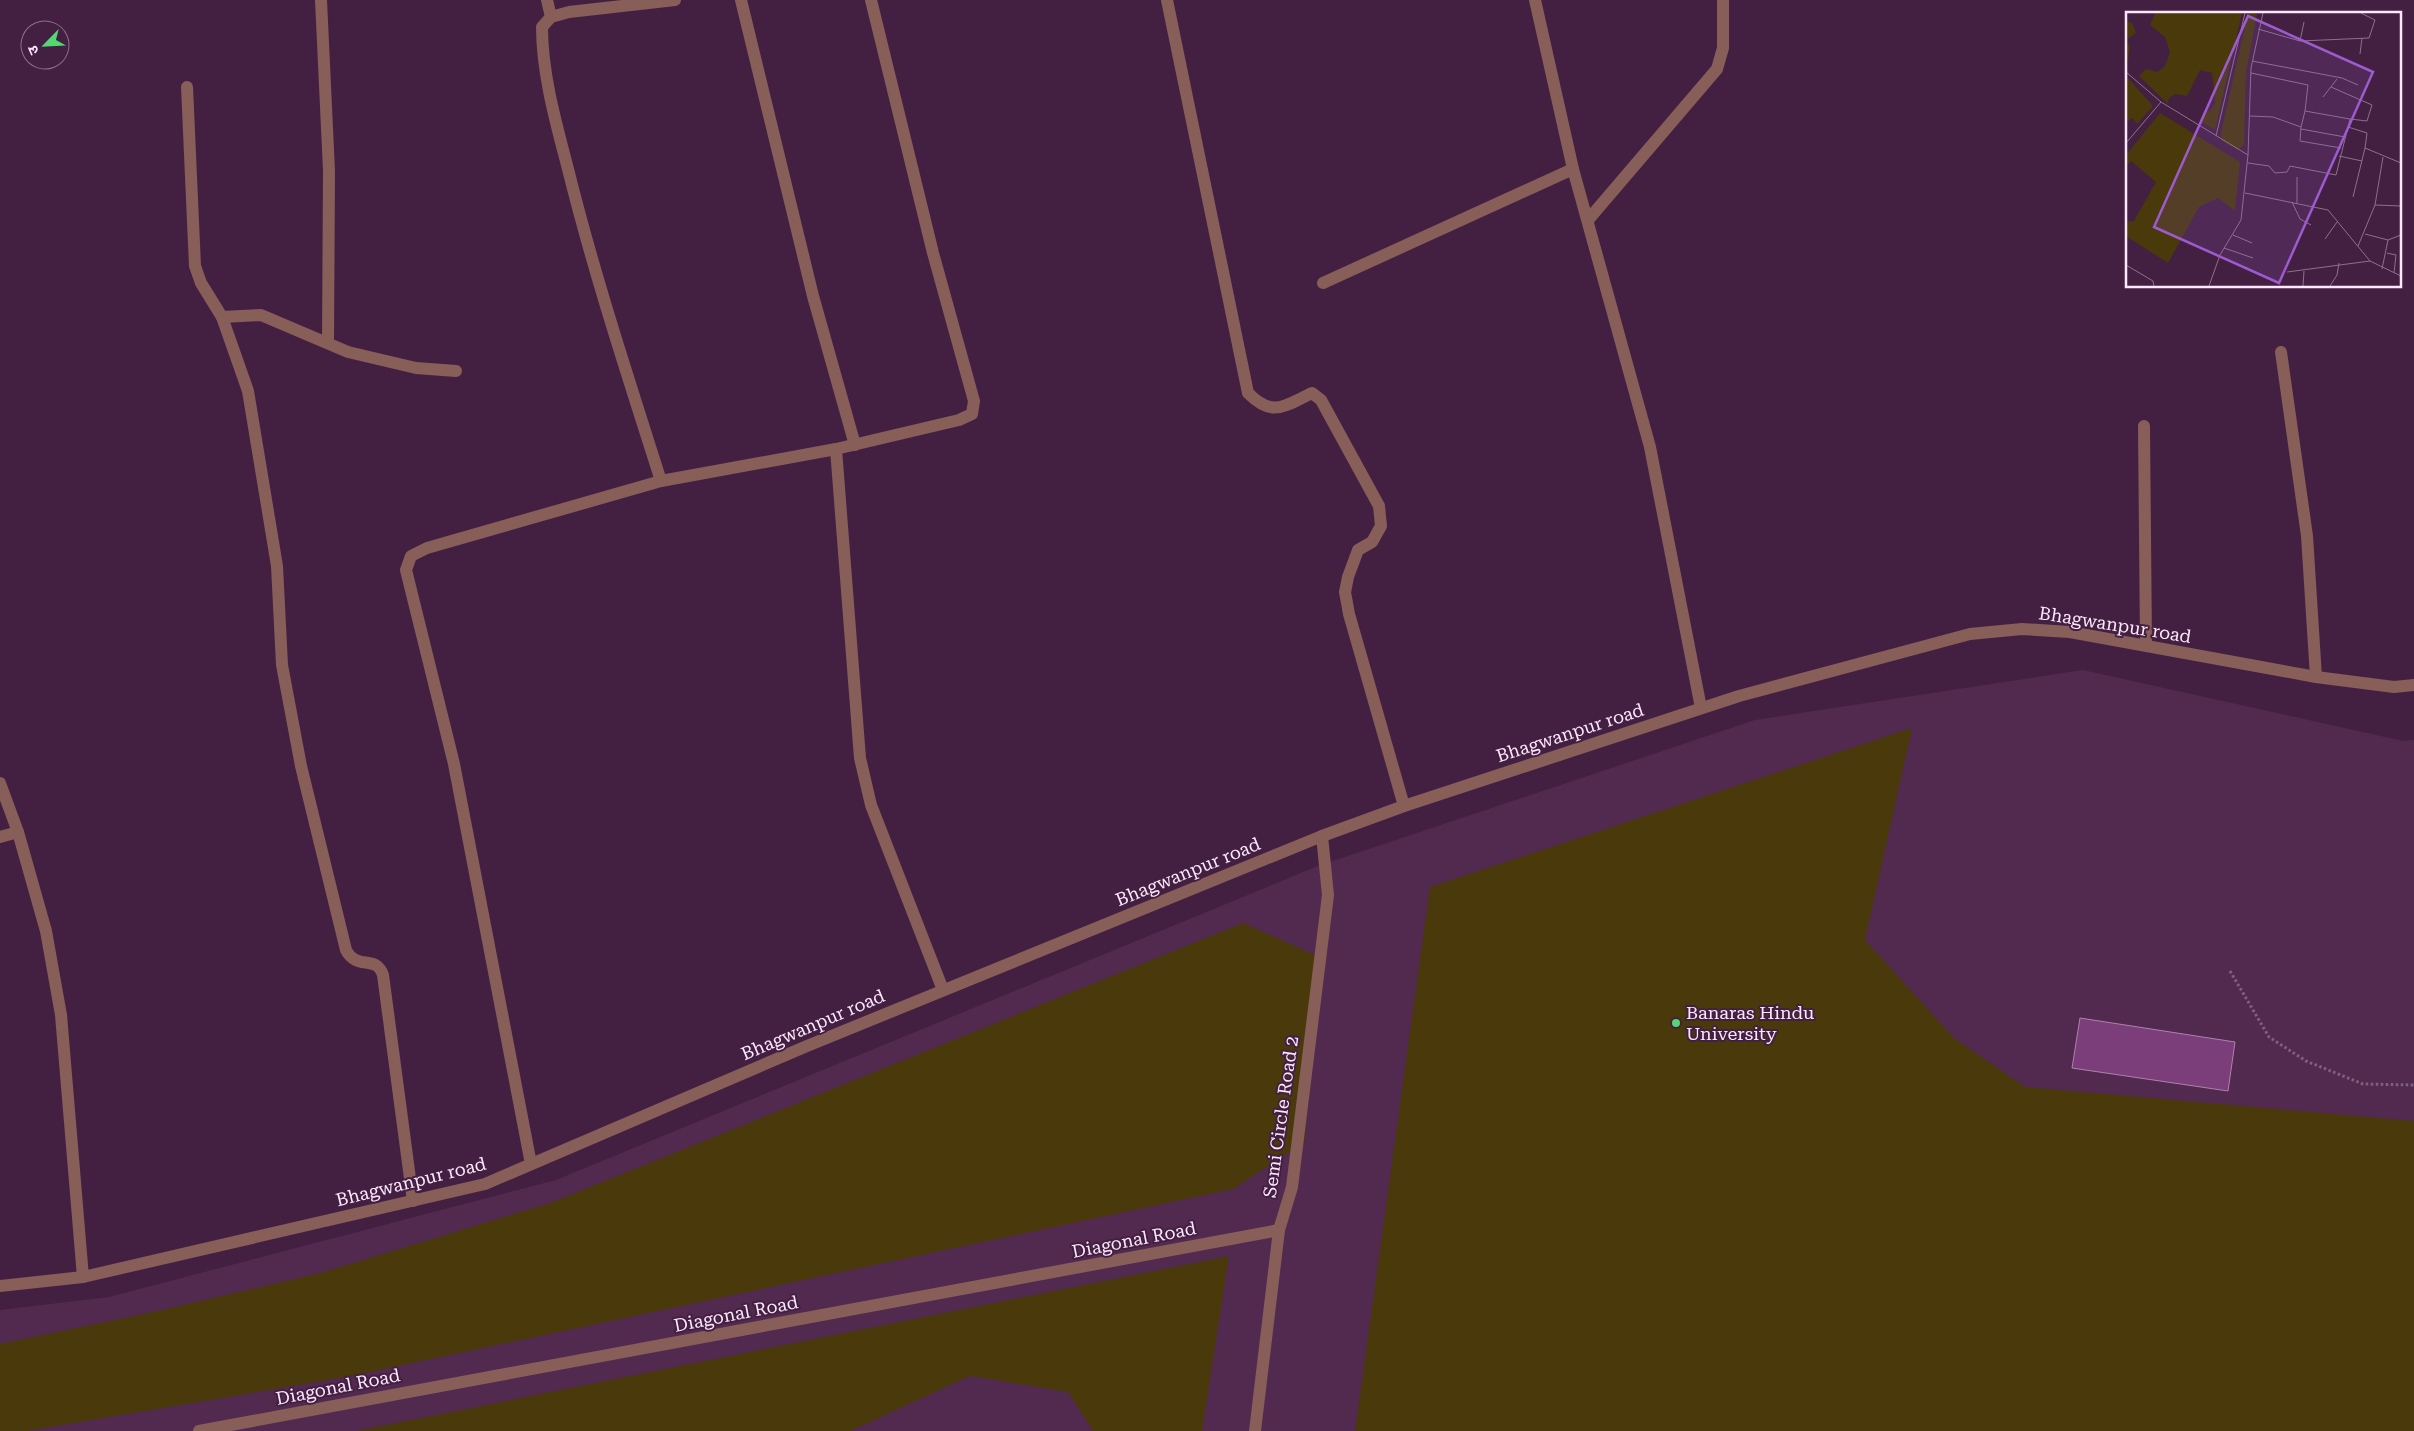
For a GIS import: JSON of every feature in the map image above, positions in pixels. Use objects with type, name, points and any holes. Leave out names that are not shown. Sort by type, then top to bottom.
[{"type":"street","points":[[322,0],[329,171],[328,343]]},
{"type":"street","points":[[547,0],[551,17]]},
{"type":"street","points":[[661,481],[586,244],[556,121],[542,46],[542,27],[551,17],[569,12],[632,2],[675,0]]},
{"type":"street","points":[[741,0],[813,296],[856,445]]},
{"type":"street","points":[[530,1164],[454,764],[406,570],[412,556],[427,548],[661,481],[856,445],[959,420],[972,414],[974,401],[933,253],[872,0]]},
{"type":"street","points":[[1168,0],[1248,393],[1261,406],[1275,408],[1312,393],[1321,400],[1379,506],[1381,526],[1372,542],[1358,550],[1348,577],[1346,592],[1350,614],[1404,806]]},
{"type":"street","points":[[1535,0],[1573,169],[1650,447],[1701,708]]},
{"type":"street","points":[[1588,220],[1717,69],[1723,48],[1723,0]]},
{"type":"street","points":[[187,87],[195,266],[201,283],[222,317],[248,391],[277,566],[282,665],[301,766],[343,940],[350,958],[359,962],[374,963],[380,967],[383,975],[413,1201]]},
{"type":"street","points":[[1323,283],[1573,169]]},
{"type":"street","points":[[222,317],[261,315],[348,352],[416,368],[456,370]]},
{"type":"street","points":[[2281,352],[2308,536],[2316,677]]},
{"type":"street","points":[[2144,426],[2146,645]]},
{"type":"street","points":[[836,449],[860,758],[871,805],[944,990]]},
{"type":"street","name":"Bhagwanpur road","points":[[0,1286],[83,1277],[484,1184],[944,990],[1322,836],[1404,806],[1739,696],[1970,634],[2022,629],[2070,632],[2316,677],[2394,687],[2414,685]]},
{"type":"street","points":[[0,783],[18,832],[46,931],[61,1015],[83,1277]]},
{"type":"street","points":[[0,836],[18,832]]},
{"type":"street","name":"Semi Circle Road 2","points":[[1255,1431],[1279,1230],[1292,1187],[1328,895],[1322,836]]},
{"type":"street","name":"Diagonal Road","points":[[199,1431],[1279,1230]]},
{"type":"path","points":[[2230,971],[2269,1037],[2306,1061],[2363,1084],[2414,1085]]},
{"type":"shaded area","name":"Banaras Hindu University","points":[[2083,670],[2403,741],[2414,740],[2414,1431],[0,1431],[0,1310],[109,1297],[556,1180],[1318,866],[1755,720]]},
{"type":"shaded area","points":[[1912,728],[1865,940],[1954,1038],[2025,1087],[2414,1121],[2414,1431],[1355,1431],[1430,887]]},
{"type":"shaded area","points":[[1243,923],[1315,955],[1305,1142],[1233,1189],[351,1376],[27,1431],[0,1431],[0,1344],[162,1310],[324,1272],[553,1202]]},
{"type":"shaded area","points":[[1229,1256],[1202,1431],[1093,1431],[1068,1392],[970,1376],[850,1431],[356,1431]]},
{"type":"building","points":[[2080,1018],[2235,1042],[2228,1091],[2072,1068]]},
{"type":"place","name":"Banaras Hindu University","points":[[1676,1023]]}]
